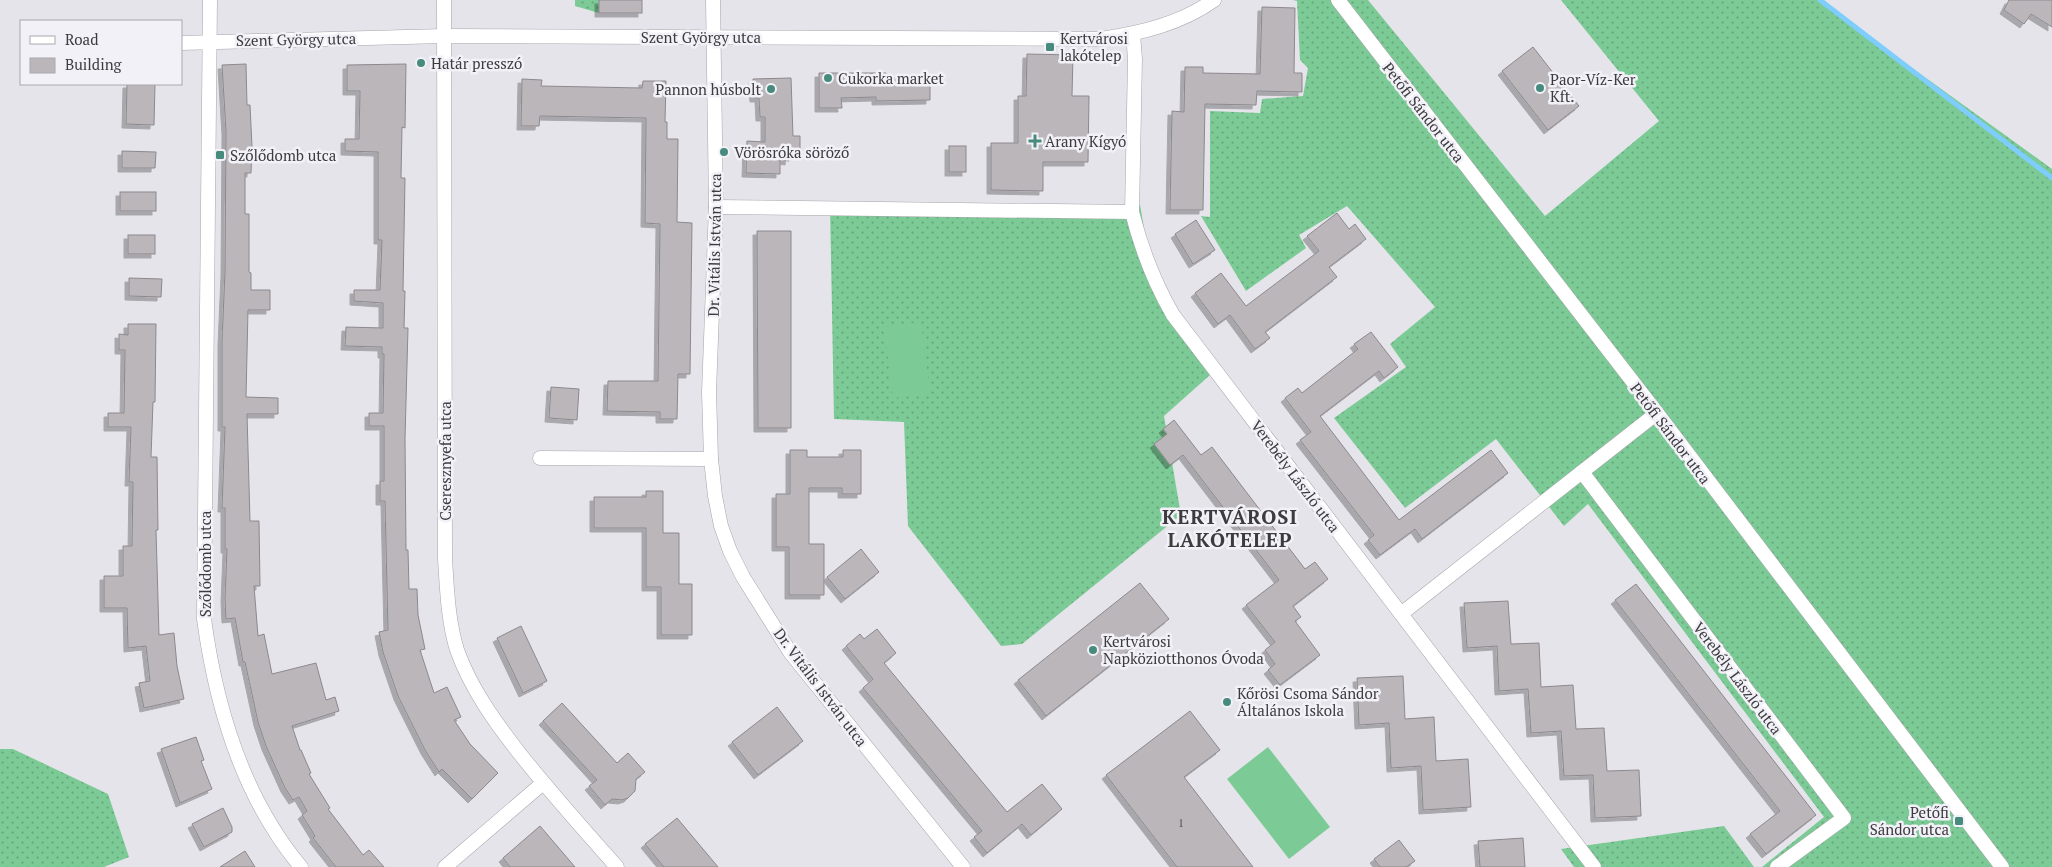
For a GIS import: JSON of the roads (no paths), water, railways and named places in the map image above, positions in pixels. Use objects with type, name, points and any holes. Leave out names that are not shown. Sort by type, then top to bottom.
[{"type":"street","name":"Szőlődomb utca","points":[[210,0],[204,619],[216,689],[244,772],[266,817],[301,867]]},
{"type":"street","name":"Cseresznyefa utca","points":[[444,0],[445,559],[451,620],[457,648],[467,674],[494,720],[543,783],[617,867]]},
{"type":"street","name":"Dr. Vitális István utca","points":[[713,0],[716,207],[709,392],[711,459],[715,496],[722,526],[730,551],[743,577],[790,652],[963,867]]},
{"type":"street","name":"Szent György utca","points":[[182,43],[444,36],[1101,39],[1132,34],[1179,19],[1214,0]]},
{"type":"street","name":"Petőfi Sándor utca","points":[[1338,0],[1657,413],[2002,867]]},
{"type":"street","name":"Verebély László utca","points":[[1132,34],[1135,59],[1132,212],[1157,288],[1173,315],[1594,867]]},
{"type":"street","points":[[716,207],[1132,212]]},
{"type":"street","points":[[1401,614],[1657,413]]},
{"type":"street","points":[[540,458],[711,459]]},
{"type":"street","name":"Verebély László utca","points":[[1582,472],[1844,818],[1777,867]]},
{"type":"street","points":[[445,867],[543,783]]},
{"type":"waterway","points":[[1820,0],[2052,178]]},
{"type":"place","name":"Kertvárosi lakótelep","points":[[1050,47]]},
{"type":"place","name":"Határ presszó","points":[[421,63]]},
{"type":"place","name":"Cukorka market","points":[[828,78]]},
{"type":"place","name":"Paor-Víz-Ker Kft.","points":[[1540,88]]},
{"type":"place","name":"Pannon húsbolt","points":[[771,89]]},
{"type":"place","name":"Arany Kígyó","points":[[1035,141]]},
{"type":"place","name":"Vörösróka söröző","points":[[724,152]]},
{"type":"place","name":"Szőlődomb utca","points":[[220,155]]},
{"type":"place","name":"Kertvárosi Napköziotthonos Óvoda","points":[[1093,650]]},
{"type":"place","name":"Kőrösi Csoma Sándor Általános Iskola","points":[[1227,702]]},
{"type":"place","name":"Petőfi Sándor utca","points":[[1959,821]]},
{"type":"district","name":"KERTVÁROSI LAKÓTELEP","points":[[1230,528]]}]
